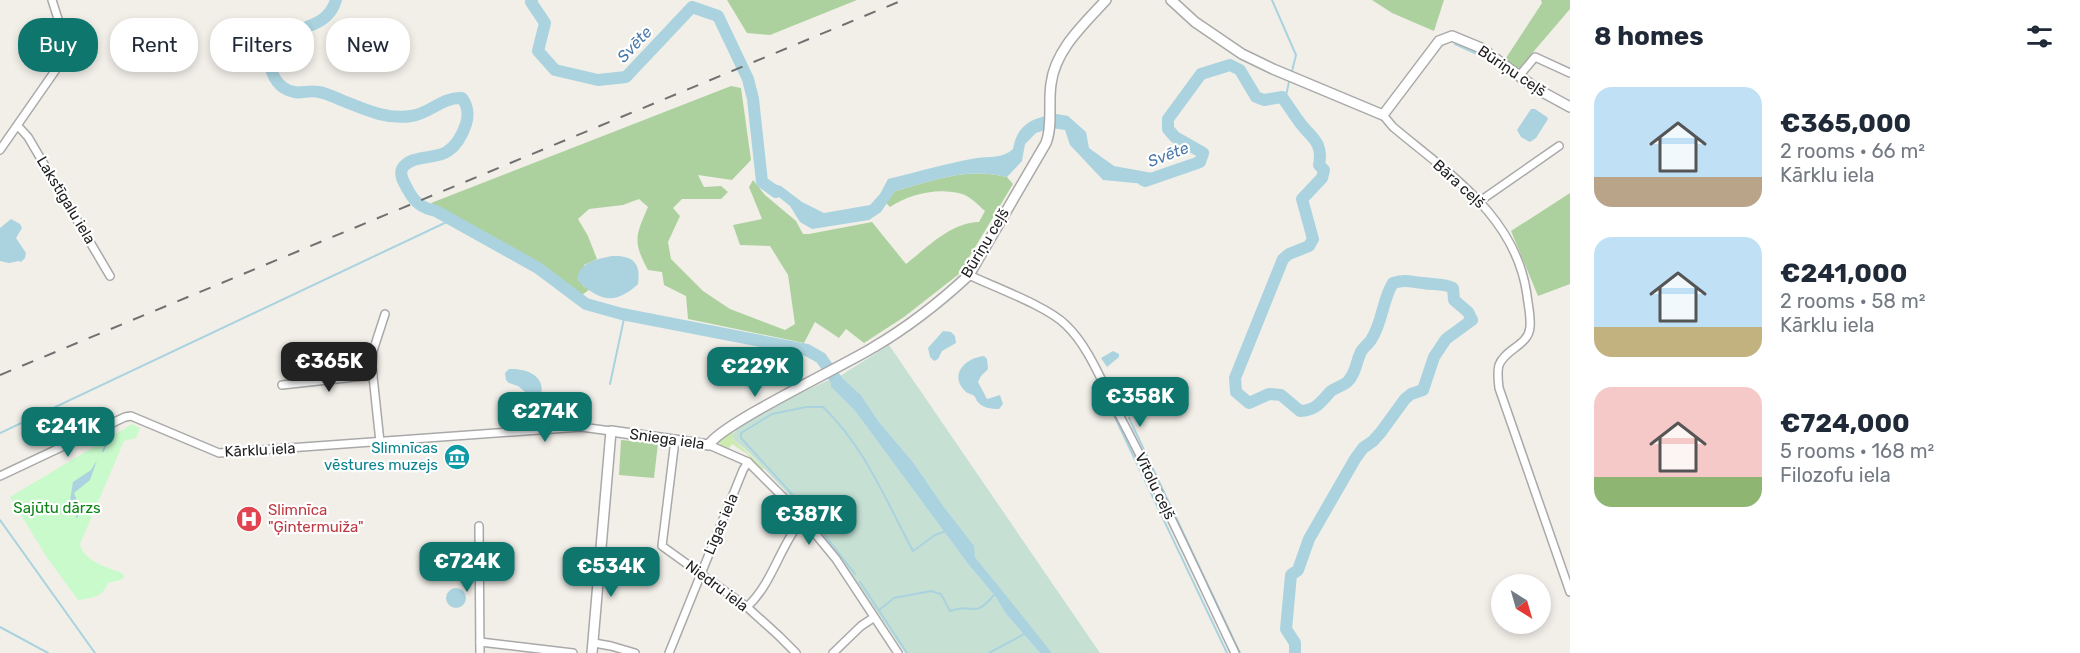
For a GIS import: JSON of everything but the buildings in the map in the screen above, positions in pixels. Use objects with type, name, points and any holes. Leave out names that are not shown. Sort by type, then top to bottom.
[{"type":"street","points":[[0,150],[64,58],[65,40],[52,0]]},
{"type":"street","name":"Būriņu ceļš","points":[[710,445],[717,436],[903,328],[969,275],[1046,143],[1049,134],[1052,79],[1060,54],[1106,0]]},
{"type":"street","name":"Bāra ceļš","points":[[1171,0],[1195,22],[1242,54],[1383,115],[1393,127],[1480,201],[1499,224],[1514,250],[1526,290],[1530,319],[1529,332],[1523,341],[1500,363],[1499,388],[1570,592]]},
{"type":"street","name":"Būriņu ceļš","points":[[1383,115],[1439,41],[1452,36],[1481,48],[1537,89],[1570,107]]},
{"type":"street","points":[[1519,76],[1535,57],[1570,73]]},
{"type":"street","name":"Lakstīgalu iela","points":[[18,126],[28,137],[110,276]]},
{"type":"street","points":[[1480,201],[1559,146]]},
{"type":"street","name":"Vītolu ceļš","points":[[969,275],[1044,310],[1066,324],[1072,332],[1092,363],[1134,442],[1235,653]]},
{"type":"street","points":[[380,442],[372,375],[373,351],[385,314]]},
{"type":"street","points":[[282,385],[372,375]]},
{"type":"street","name":"Kārklu iela","points":[[0,476],[131,416],[219,453],[581,428],[611,431]]},
{"type":"street","points":[[611,431],[593,648],[611,646],[635,653]]},
{"type":"street","name":"Sniega iela","points":[[611,431],[710,445],[748,462],[803,518],[841,567],[898,653]]},
{"type":"street","name":"Niedru iela","points":[[675,440],[662,546],[747,607],[796,653]]},
{"type":"street","name":"Līgas iela","points":[[669,653],[700,572],[748,462]]},
{"type":"street","points":[[747,607],[764,585],[803,518]]},
{"type":"street","points":[[479,526],[480,653]]},
{"type":"street","points":[[833,653],[861,626],[873,618]]},
{"type":"street","points":[[480,642],[573,653]]},
{"type":"green space","points":[[727,0],[857,0],[770,35],[747,33]]},
{"type":"green space","points":[[1372,0],[1444,0],[1434,31],[1392,13]]},
{"type":"green space","points":[[1541,0],[1570,0],[1570,9],[1517,71],[1504,61],[1542,3]]},
{"type":"green space","points":[[731,86],[741,88],[751,160],[732,180],[698,175],[704,187],[721,186],[728,192],[721,199],[682,199],[673,208],[680,216],[668,242],[671,259],[703,291],[730,309],[785,330],[795,324],[788,275],[770,246],[740,245],[733,225],[762,219],[749,187],[753,180],[765,195],[796,221],[803,234],[872,222],[906,264],[949,231],[968,223],[979,222],[985,211],[965,195],[943,191],[915,195],[890,207],[886,203],[895,191],[937,179],[978,173],[1007,177],[1013,184],[959,274],[904,317],[864,343],[846,329],[839,338],[815,322],[804,343],[688,319],[686,296],[664,285],[662,272],[648,270],[643,260],[638,238],[648,207],[639,199],[623,205],[589,209],[578,219],[597,259],[584,265],[583,286],[590,289],[582,295],[560,279],[431,203]]},
{"type":"green space","points":[[1570,193],[1570,284],[1538,296],[1511,231]]},
{"type":"green space","points":[[889,345],[1100,653],[1052,653],[1044,645],[975,557],[973,546],[913,462],[879,422],[861,395],[840,376]]},
{"type":"green space","points":[[831,379],[832,388],[855,411],[968,564],[995,596],[1006,614],[1040,653],[905,653],[843,563],[810,520],[760,463],[734,440],[732,435],[738,428],[794,396]]},
{"type":"green space","name":"Sajūtu dārzs","points":[[132,424],[140,428],[136,438],[124,441],[80,544],[91,560],[122,573],[124,576],[123,579],[108,583],[106,588],[96,596],[78,600],[46,556],[10,497]]},
{"type":"green space","points":[[737,427],[733,432],[734,440],[764,468],[762,471],[747,454],[732,444],[729,448],[719,445],[718,440]]},
{"type":"green space","points":[[621,440],[658,443],[654,478],[619,475]]},
{"type":"water","points":[[1531,109],[1535,109],[1548,119],[1536,138],[1530,142],[1521,137],[1517,130]]},
{"type":"water","points":[[1057,114],[1068,116],[1086,132],[1089,148],[1114,166],[1158,174],[1159,179],[1145,184],[1103,180],[1070,145],[1065,130],[1051,128],[1036,133],[1025,144],[1022,161],[1007,177],[978,173],[964,174],[895,191],[881,212],[869,220],[812,229],[800,222],[790,206],[764,185],[763,181],[781,186],[802,202],[824,213],[870,205],[880,194],[888,179],[955,162],[1005,154],[1013,149],[1018,133],[1028,123],[1041,117]]},
{"type":"water","points":[[11,219],[20,224],[22,228],[16,238],[26,253],[21,262],[0,261],[0,228]]},
{"type":"water","points":[[612,256],[631,259],[637,266],[638,284],[622,296],[607,298],[600,296],[577,280],[578,274],[585,265]]},
{"type":"water","points":[[943,331],[951,332],[955,336],[956,343],[942,351],[938,359],[934,361],[930,357],[928,348]]},
{"type":"water","points":[[1113,351],[1119,354],[1119,357],[1107,367],[1101,358]]},
{"type":"water","points":[[984,356],[987,359],[988,369],[978,382],[987,399],[1000,395],[1003,404],[999,409],[981,405],[974,396],[966,392],[959,379],[961,368],[965,364]]},
{"type":"water","points":[[509,369],[533,374],[540,382],[541,395],[530,396],[518,386],[509,383],[505,373]]},
{"type":"water","points":[[837,375],[861,395],[879,422],[913,462],[974,546],[975,557],[1052,653],[1040,653],[1006,614],[995,596],[968,564],[855,411],[831,387],[831,379]]},
{"type":"water","points":[[97,460],[90,480],[74,493],[81,511],[77,518],[69,507],[73,482],[91,470]]},
{"type":"water","points":[[456,588],[463,591],[466,598],[463,605],[456,608],[449,605],[446,598],[449,591]]},
{"type":"waterway","name":"Svēte","points":[[336,0],[333,8],[324,18],[278,41],[268,52],[270,67],[280,85],[289,91],[314,91],[330,95],[384,115],[402,117],[418,115],[448,100],[462,98],[467,107],[467,120],[454,146],[443,154],[411,161],[402,169],[404,183],[416,202],[538,268],[586,304],[622,314],[807,350],[821,358],[837,381]]},
{"type":"waterway","name":"Svēte","points":[[532,0],[531,2],[545,23],[538,51],[555,70],[598,80],[626,77],[692,7],[718,16],[748,79],[753,99],[762,182],[776,192]]},
{"type":"waterway","points":[[1272,0],[1296,55],[1292,71]]},
{"type":"waterway","points":[[1455,44],[1486,58],[1532,91]]},
{"type":"waterway","name":"Svēte","points":[[1143,180],[1200,162],[1203,153],[1175,137],[1168,129],[1168,119],[1201,74],[1230,65],[1240,70],[1256,97],[1264,100],[1282,97],[1317,144],[1319,165],[1324,170],[1322,178],[1302,199],[1313,239],[1309,246],[1283,259],[1235,378],[1236,392],[1249,403],[1269,394],[1281,395],[1300,411],[1310,409],[1332,390],[1347,382],[1353,374],[1361,352],[1375,333],[1393,283],[1408,281],[1449,286],[1453,288],[1454,300],[1468,312],[1472,320],[1446,339],[1434,357],[1423,390],[1405,399],[1381,432],[1363,448],[1309,539],[1298,570],[1291,575],[1286,629],[1295,643],[1295,653]]},
{"type":"waterway","points":[[1285,100],[1289,82]]},
{"type":"waterway","points":[[1555,104],[1570,112]]},
{"type":"waterway","points":[[0,433],[451,220]]},
{"type":"waterway","points":[[610,384],[625,314]]},
{"type":"waterway","points":[[1101,388],[1227,653]]},
{"type":"waterway","points":[[855,574],[800,503],[741,438],[741,433],[772,414],[806,407],[823,407],[851,439],[863,457],[913,551],[935,535],[946,531]]},
{"type":"waterway","points":[[1129,418],[1240,653]]},
{"type":"waterway","points":[[103,451],[107,442],[106,434]]},
{"type":"waterway","points":[[0,520],[95,653]]},
{"type":"waterway","points":[[860,582],[907,653]]},
{"type":"waterway","points":[[879,610],[894,598],[931,591],[941,594],[950,611],[964,608],[977,609],[994,595]]},
{"type":"waterway","points":[[0,627],[48,653]]},
{"type":"waterway","points":[[989,653],[1026,633]]},
{"type":"railway","points":[[0,375],[903,0]]},
{"type":"place","name":"Slimnīcas vēstures muzejs","points":[[457,457]]},
{"type":"place","name":"Slimnīca \"Ģintermuiža\"","points":[[249,519]]}]
